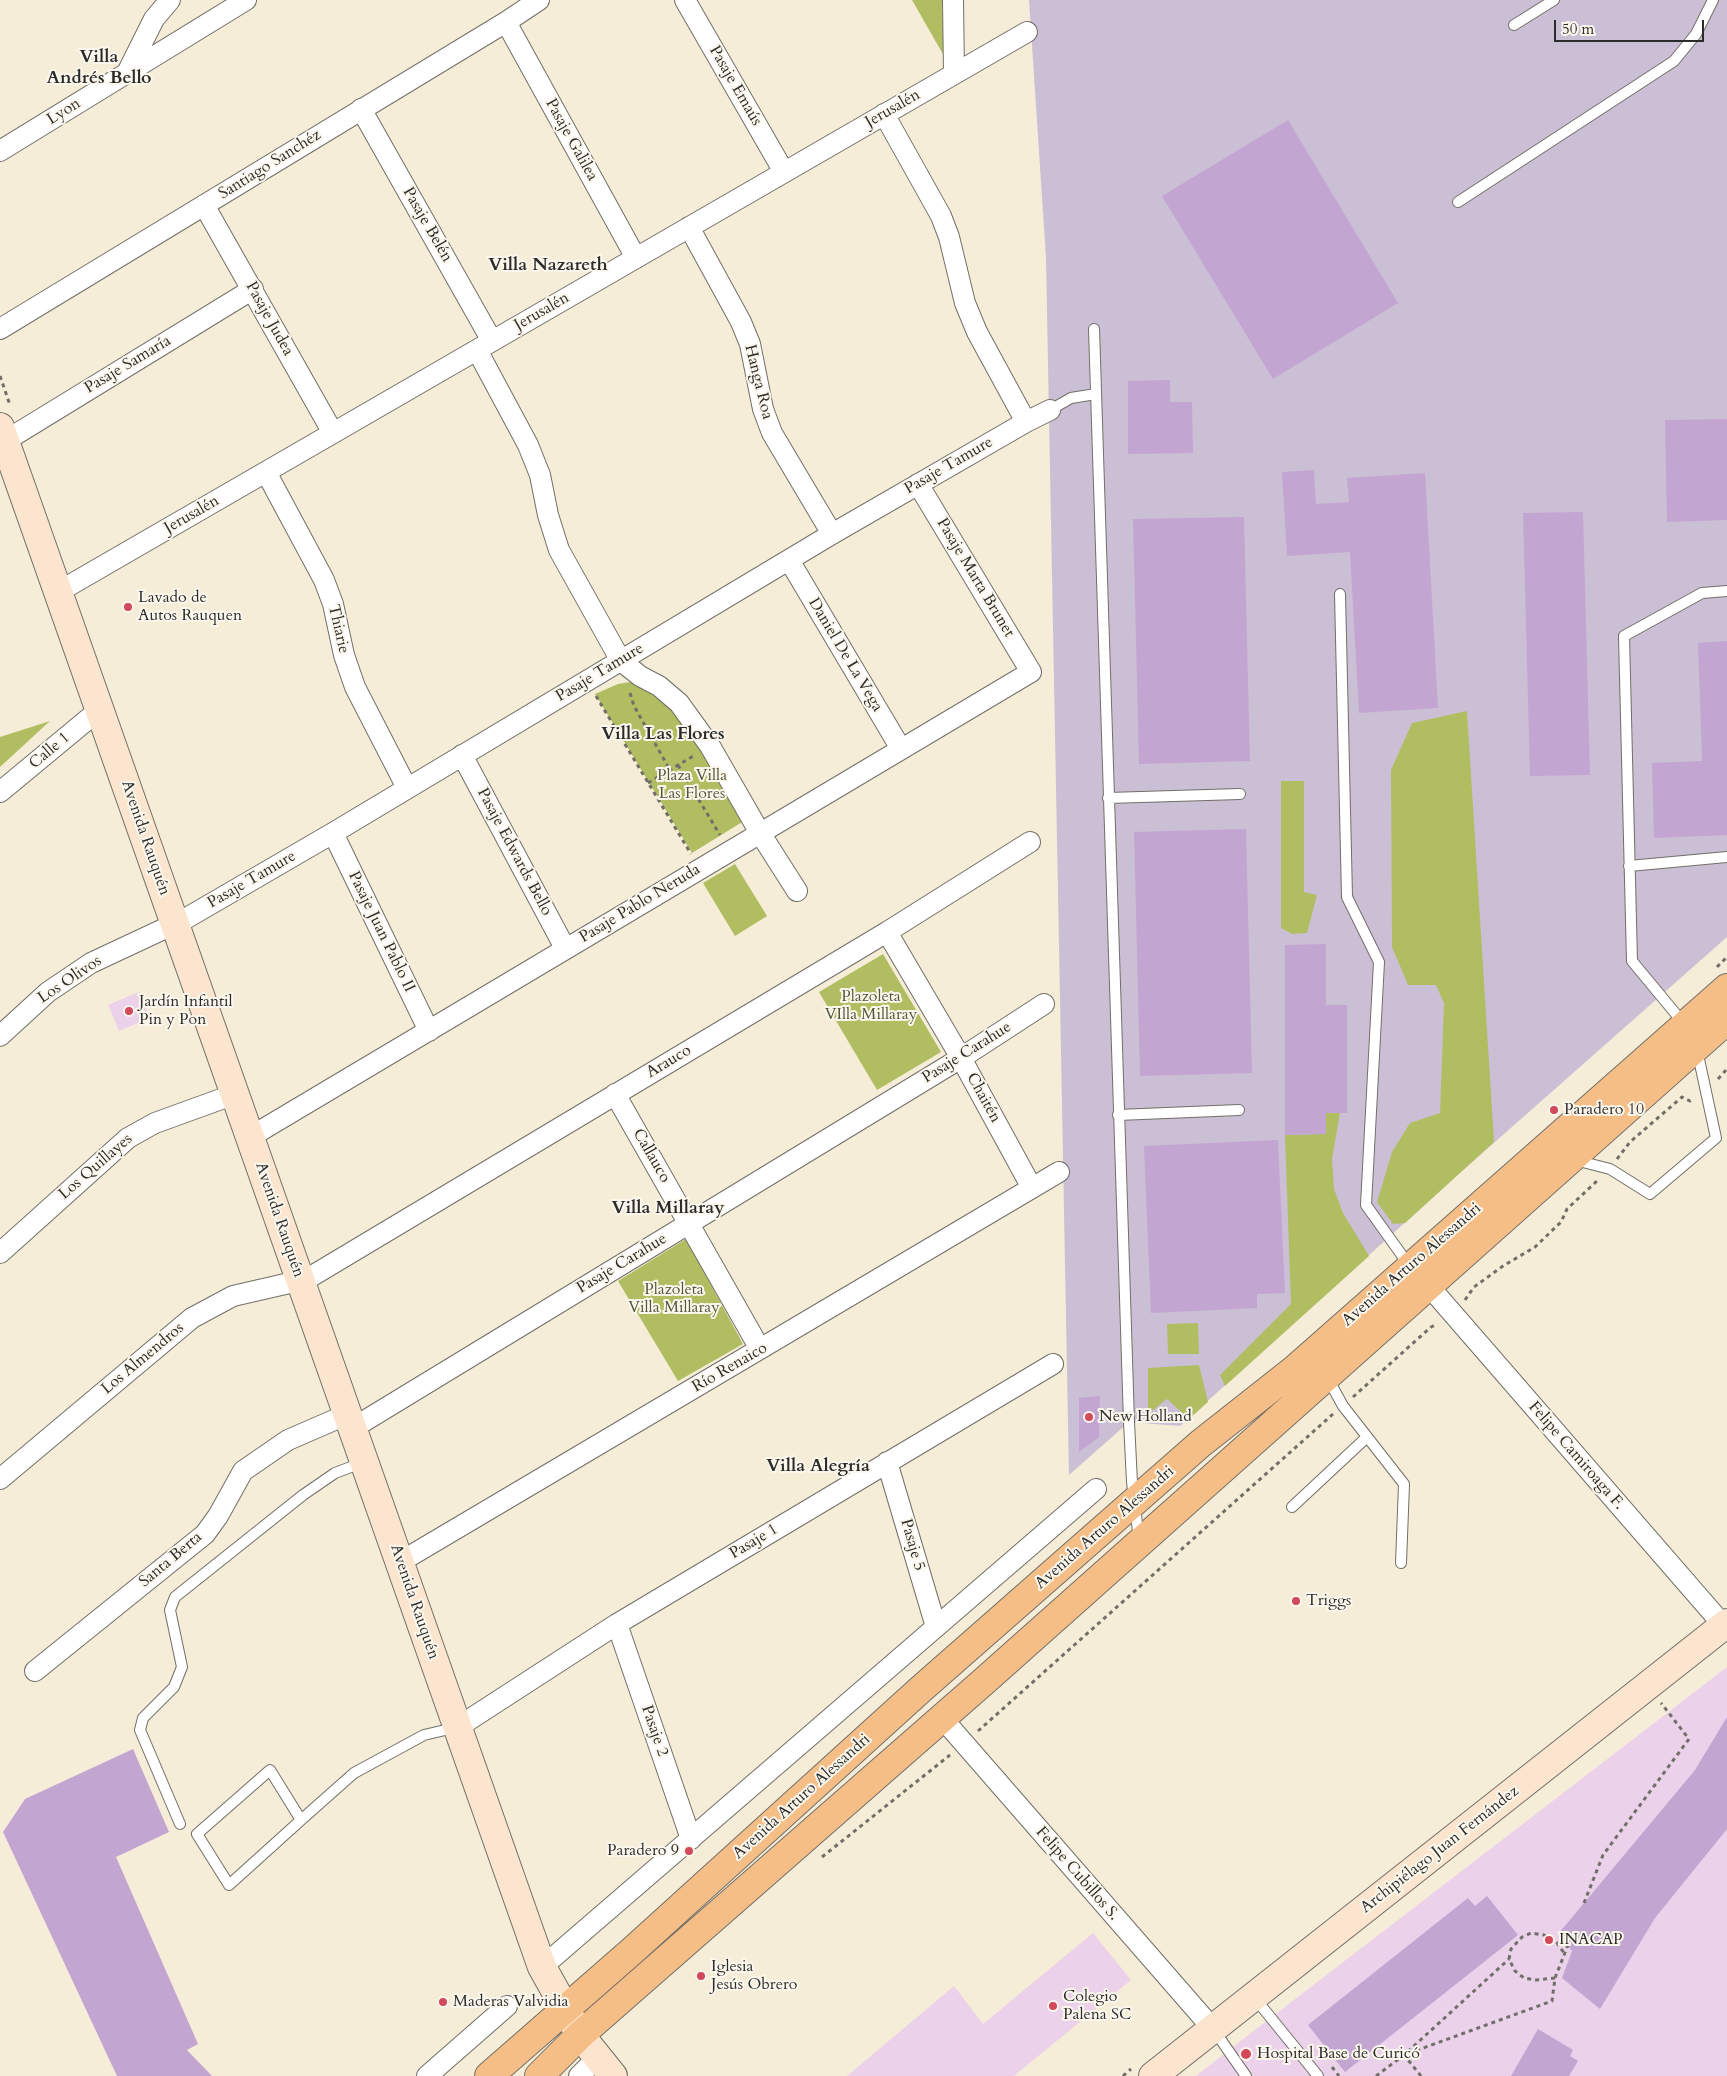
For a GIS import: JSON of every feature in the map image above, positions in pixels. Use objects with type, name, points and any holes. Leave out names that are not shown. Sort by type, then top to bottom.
[{"type":"main road","name":"Avenida Rauquén","points":[[2,434],[250,1137],[304,1280],[350,1421],[542,1966],[580,2035],[596,2070]]},
{"type":"main road","name":"Avenida Arturo Alessandri","points":[[539,2076],[580,2035],[942,1718],[1571,1159],[1691,1036],[1727,988]]},
{"type":"main road","name":"Avenida Arturo Alessandri","points":[[489,2076],[1200,1444],[1295,1369],[1408,1268],[1691,1036],[1727,1020]]},
{"type":"main road","name":"Archipiélago Juan Fernández","points":[[1153,2076],[1725,1625]]},
{"type":"street","points":[[127,73],[154,19],[170,0]]},
{"type":"street","name":"Lyon","points":[[0,151],[246,0]]},
{"type":"street","name":"Santiago Sanchéz","points":[[0,329],[506,22],[538,0]]},
{"type":"street","points":[[953,0],[954,74]]},
{"type":"street","name":"Pasaje Emaús","points":[[691,2],[784,172]]},
{"type":"street","name":"Pasaje Galilea","points":[[506,22],[636,258]]},
{"type":"street","name":"Jerusalén","points":[[58,592],[1027,32]]},
{"type":"street","name":"Pasaje Belén","points":[[361,109],[485,345],[540,475],[548,515],[559,550],[621,661]]},
{"type":"street","points":[[884,114],[941,216],[949,237],[965,303],[977,332],[1026,422]]},
{"type":"street","name":"Pasaje Judea","points":[[204,206],[333,433]]},
{"type":"street","name":"Hanga Roa","points":[[689,227],[741,322],[750,344],[762,409],[772,433],[832,534]]},
{"type":"street","name":"Pasaje Samaría","points":[[2,434],[252,289]]},
{"type":"street","name":"Pasaje Tamure","points":[[175,924],[332,833],[832,534],[1050,410]]},
{"type":"street","name":"Thiarie","points":[[266,472],[324,580],[333,604],[344,655],[355,687],[407,788]]},
{"type":"street","name":"Pasaje Marta Brunet","points":[[918,484],[1031,672]]},
{"type":"street","name":"Daniel De La Vega","points":[[789,560],[901,749]]},
{"type":"street","points":[[621,661],[640,676],[660,686],[679,703],[710,746],[760,833],[797,891]]},
{"type":"street","name":"Pasaje Pablo Neruda","points":[[250,1137],[1031,672]]},
{"type":"street","name":"Calle 1","points":[[0,792],[100,710]]},
{"type":"street","name":"Pasaje Edwards Bello","points":[[462,755],[565,948]]},
{"type":"street","name":"Pasaje Juan Pablo II","points":[[332,833],[429,1031]]},
{"type":"street","name":"Arauco","points":[[304,1280],[887,932],[1030,842]]},
{"type":"street","name":"Los Olivos","points":[[0,1036],[48,992],[91,963],[175,924]]},
{"type":"street","name":"Chaitén","points":[[887,932],[961,1058],[1032,1188]]},
{"type":"street","name":"Pasaje Carahue","points":[[350,1421],[689,1223],[961,1058],[1044,1004]]},
{"type":"street","name":"Los Quillayes","points":[[0,1253],[128,1138],[155,1123],[235,1094]]},
{"type":"street","name":"Callauco","points":[[616,1094],[760,1350]]},
{"type":"street","name":"Río Renaico","points":[[400,1562],[1059,1172]]},
{"type":"street","name":"Los Almendros","points":[[0,1479],[192,1318],[233,1296],[304,1280]]},
{"type":"street","name":"Felipe Camiroaga F.","points":[[1428,1285],[1725,1625]]},
{"type":"street","name":"Pasaje 1","points":[[458,1727],[617,1624],[1053,1364]]},
{"type":"street","name":"Santa Berta","points":[[35,1671],[204,1534],[218,1516],[243,1471],[288,1440],[350,1421]]},
{"type":"street","name":"Pasaje 5","points":[[887,1462],[936,1627]]},
{"type":"street","points":[[542,1966],[1096,1489]]},
{"type":"street","name":"Pasaje 2","points":[[617,1624],[691,1839]]},
{"type":"street","name":"Felipe Cubillos S.","points":[[942,1718],[1213,2029]]},
{"type":"street","points":[[428,2076],[507,2006]]},
{"type":"lane","points":[[1514,26],[1554,0]]},
{"type":"lane","points":[[1458,202],[1674,60],[1696,34],[1713,0]]},
{"type":"lane","points":[[1094,329],[1129,1422],[1139,1542]]},
{"type":"lane","points":[[1050,410],[1071,398],[1096,394]]},
{"type":"lane","points":[[1571,1159],[1610,1169],[1650,1194],[1716,1138],[1691,1036],[1632,961],[1624,636],[1702,593],[1727,591]]},
{"type":"lane","points":[[1340,594],[1347,897],[1378,962],[1366,1205],[1401,1254],[1408,1268]]},
{"type":"lane","points":[[1108,798],[1240,794]]},
{"type":"lane","points":[[1629,866],[1727,858]]},
{"type":"lane","points":[[1118,1115],[1239,1110]]},
{"type":"lane","points":[[1326,1376],[1343,1406],[1404,1484],[1401,1563]]},
{"type":"lane","points":[[1292,1507],[1367,1437]]},
{"type":"lane","points":[[180,1824],[140,1730],[143,1718],[174,1687],[182,1667],[170,1610],[175,1597],[303,1495],[336,1473],[365,1462]]},
{"type":"lane","points":[[301,1820],[270,1770],[197,1834],[229,1885],[354,1773],[424,1735],[458,1727]]},
{"type":"lane","points":[[1254,1996],[1318,2076]]},
{"type":"lane","points":[[1213,2029],[1246,2076]]},
{"type":"path","points":[[621,661],[634,706],[670,770]]},
{"type":"path","points":[[587,681],[699,868]]},
{"type":"path","points":[[648,783],[710,746]]},
{"type":"path","points":[[678,765],[730,850]]},
{"type":"path","points":[[818,1860],[964,1744],[1431,1328],[1454,1315],[1474,1288],[1503,1266],[1535,1247],[1561,1222],[1567,1209],[1610,1169],[1630,1142],[1682,1097],[1690,1101],[1705,1092],[1727,1069]]},
{"type":"path","points":[[1584,1903],[1602,1855],[1689,1739],[1678,1722],[1647,1687]]},
{"type":"path","points":[[1376,2076],[1404,2055],[1509,1959],[1511,1949],[1522,1937],[1531,1933],[1544,1935],[1557,1943],[1564,1953]]},
{"type":"path","points":[[1404,2055],[1552,2001],[1555,1978],[1568,1945]]},
{"type":"path","points":[[1509,1959],[1515,1970],[1524,1978],[1536,1980],[1555,1978]]},
{"type":"path","points":[[1404,2055],[1421,2076]]},
{"type":"shaded area","points":[[1029,0],[1727,0],[1727,937],[1461,1172],[1180,1426],[1129,1422],[1069,1475],[1046,258]]},
{"type":"shaded area","name":"Jardín Infantil Pin y Pon","points":[[139,992],[150,1018],[119,1031],[108,1005]]},
{"type":"shaded area","name":"INACAP","points":[[1727,1667],[1727,2076],[1196,2076],[1251,2033]]},
{"type":"shaded area","name":"Colegio Palena SC","points":[[1093,1933],[1131,1980],[1014,2076],[847,2076],[954,1986],[983,2024]]},
{"type":"green space","points":[[912,0],[942,0],[944,56]]},
{"type":"green space","name":"Plaza Villa Las Flores","points":[[642,680],[670,697],[752,816],[692,853],[595,694],[618,684]]},
{"type":"green space","points":[[1467,711],[1494,1142],[1405,1223],[1393,1224],[1377,1202],[1392,1152],[1410,1123],[1440,1113],[1444,1003],[1436,985],[1408,985],[1392,947],[1391,770],[1412,723]]},
{"type":"green space","points":[[50,721],[0,767],[0,737]]},
{"type":"green space","points":[[1281,781],[1304,781],[1304,892],[1317,895],[1307,933],[1292,934],[1281,928]]},
{"type":"green space","points":[[735,864],[767,916],[735,936],[703,883]]},
{"type":"green space","name":"Plazoleta VIlla Millaray","points":[[883,954],[941,1052],[877,1090],[819,992]]},
{"type":"green space","points":[[1326,1113],[1340,1113],[1332,1159],[1334,1189],[1343,1213],[1369,1256],[1225,1386],[1220,1375],[1291,1304],[1285,1135],[1325,1134]]},
{"type":"green space","name":"Plazoleta Villa Millaray","points":[[686,1239],[743,1344],[678,1381],[618,1281]]},
{"type":"green space","points":[[1198,1323],[1199,1354],[1168,1354],[1167,1324]]},
{"type":"green space","points":[[1199,1365],[1208,1402],[1189,1419],[1167,1399],[1148,1414],[1148,1368]]},
{"type":"building","points":[[1288,120],[1398,303],[1273,379],[1162,196]]},
{"type":"building","points":[[1170,380],[1170,402],[1192,402],[1193,453],[1128,454],[1128,381]]},
{"type":"building","points":[[1727,419],[1727,520],[1667,522],[1665,420]]},
{"type":"building","points":[[1314,470],[1316,504],[1349,502],[1347,478],[1425,473],[1438,708],[1359,713],[1350,552],[1287,556],[1282,472]]},
{"type":"building","points":[[1583,512],[1590,775],[1530,776],[1523,513]]},
{"type":"building","points":[[1244,517],[1250,761],[1139,764],[1133,519]]},
{"type":"building","points":[[1727,641],[1727,835],[1654,838],[1652,763],[1702,761],[1698,643]]},
{"type":"building","points":[[1246,829],[1252,1073],[1140,1076],[1134,832]]},
{"type":"building","points":[[1326,944],[1326,1005],[1347,1005],[1347,1113],[1326,1113],[1326,1134],[1285,1135],[1285,945]]},
{"type":"building","points":[[1278,1140],[1285,1293],[1257,1294],[1257,1308],[1151,1313],[1144,1146]]},
{"type":"building","name":"New Holland","points":[[1100,1396],[1099,1437],[1079,1452],[1079,1398]]},
{"type":"building","points":[[1727,1717],[1727,1829],[1655,1918],[1600,2009],[1562,1978],[1572,1951],[1559,1933],[1695,1770]]},
{"type":"building","points":[[133,1749],[169,1832],[116,1857],[198,2044],[187,2050],[212,2076],[117,2076],[3,1832],[25,1799]]},
{"type":"building","points":[[1487,1896],[1518,1935],[1345,2072],[1308,2025],[1468,1898],[1475,1906]]},
{"type":"building","points":[[1538,2029],[1573,2050],[1570,2056],[1578,2061],[1569,2076],[1511,2076]]},
{"type":"place","name":"Lavado de Autos Rauquen","points":[[128,607]]},
{"type":"place","name":"Jardín Infantil Pin y Pon","points":[[129,1011]]},
{"type":"place","name":"Paradero 10","points":[[1554,1110]]},
{"type":"place","name":"New Holland","points":[[1089,1417]]},
{"type":"place","name":"Triggs","points":[[1296,1601]]},
{"type":"place","name":"Paradero 9","points":[[689,1851]]},
{"type":"place","name":"INACAP","points":[[1549,1940]]},
{"type":"place","name":"Iglesia Jesús Obrero","points":[[701,1976]]},
{"type":"place","name":"Maderas Valvidia","points":[[443,2002]]},
{"type":"place","name":"Colegio Palena SC","points":[[1053,2006]]},
{"type":"place","name":"Hospital Base de Curicó","points":[[1246,2054]]},
{"type":"district","name":"Villa Andrés Bello","points":[[99,68]]},
{"type":"district","name":"Villa Nazareth","points":[[548,266]]},
{"type":"district","name":"Villa Las Flores","points":[[663,735]]},
{"type":"district","name":"Villa Millaray","points":[[668,1209]]},
{"type":"district","name":"Villa Alegría","points":[[818,1467]]}]
